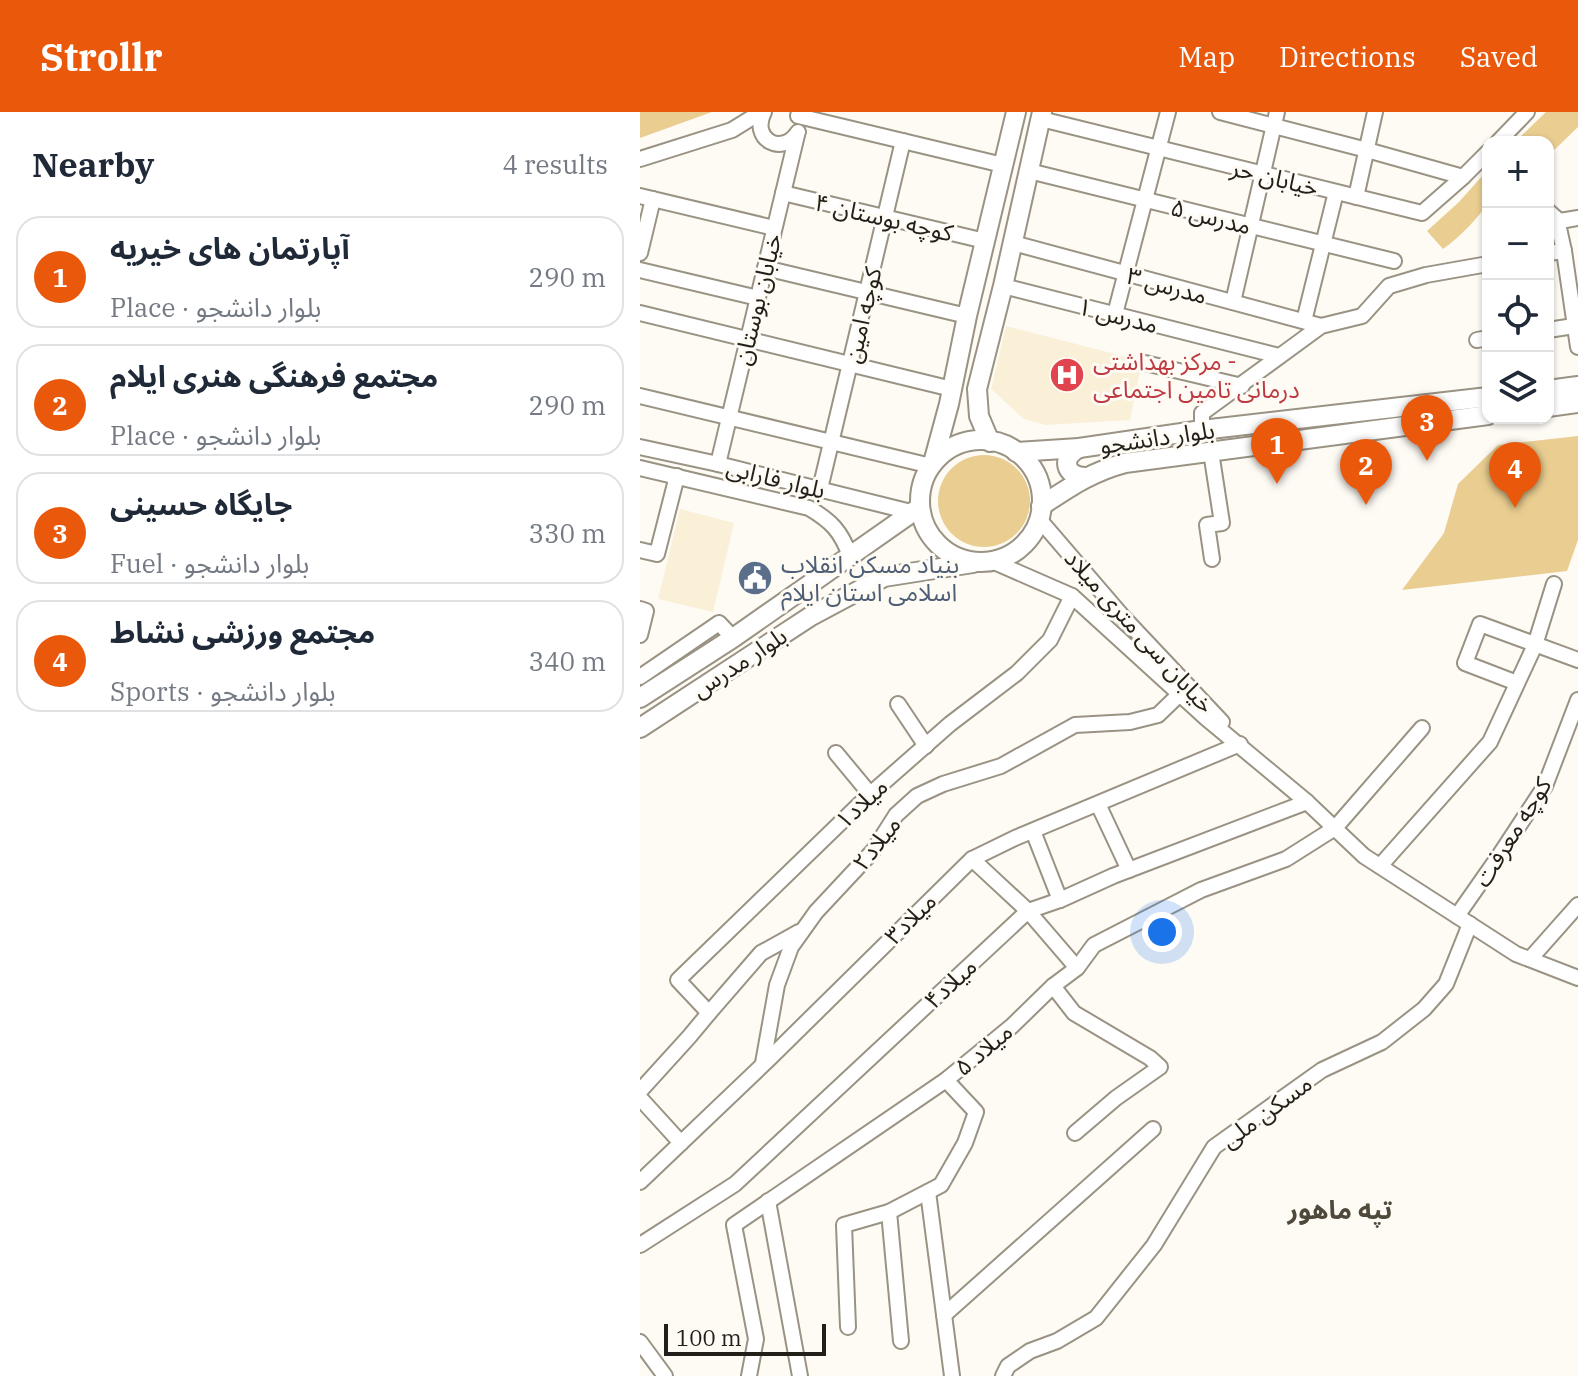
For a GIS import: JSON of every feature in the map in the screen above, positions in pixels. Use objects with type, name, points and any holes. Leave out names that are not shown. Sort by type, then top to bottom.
[{"type":"main road","points":[[932,465],[958,445],[974,441],[1004,445],[1016,452],[1036,476],[1040,491],[1040,512],[1026,542],[1004,557],[984,562],[960,559],[932,539],[915,510],[924,479],[932,465],[951,397],[1013,113],[1041,116],[977,389],[979,416],[990,442]]},
{"type":"main road","points":[[1554,389],[1578,386]]},
{"type":"main road","points":[[951,397],[957,412],[968,412],[977,405]]},
{"type":"main road","name":"بلوار دانشجو","points":[[1016,452],[1079,448],[1202,430],[1482,398]]},
{"type":"main road","points":[[1554,406],[1578,403]]},
{"type":"main road","name":"بلوار دانشجو","points":[[1040,512],[1085,477],[1125,463],[1482,416]]},
{"type":"main road","points":[[1079,448],[1068,456],[1068,469],[1079,477],[1085,477]]},
{"type":"main road","name":"بلوار مدرس","points":[[642,689],[676,675],[733,638],[915,510]]},
{"type":"main road","name":"بلوار مدرس","points":[[640,728],[811,616],[884,577],[984,562]]},
{"type":"main road","points":[[676,675],[673,683],[675,690],[682,695],[691,694]]},
{"type":"main road","points":[[642,689],[659,698],[660,714]]},
{"type":"street","points":[[640,159],[732,130],[763,112]]},
{"type":"street","points":[[763,112],[760,128],[765,138],[775,144],[788,142],[797,135]]},
{"type":"street","points":[[1115,314],[1168,112]]},
{"type":"street","points":[[1220,112],[1276,119],[1367,150],[1463,177]]},
{"type":"street","points":[[1356,197],[1375,112]]},
{"type":"street","points":[[1504,136],[1527,112]]},
{"type":"street","points":[[798,113],[1003,165]]},
{"type":"street","name":"خیابان بوستان","points":[[718,464],[800,122],[798,113]]},
{"type":"street","name":"خیابان حر","points":[[1041,116],[1422,213],[1482,160]]},
{"type":"street","points":[[1233,302],[1276,119]]},
{"type":"street","points":[[732,130],[770,141]]},
{"type":"street","name":"کوچه امین","points":[[820,489],[903,141]]},
{"type":"street","name":"مدرس ۵","points":[[1029,171],[1394,261]]},
{"type":"street","points":[[1304,321],[1336,192]]},
{"type":"street","name":"کوچه بوستان ۴","points":[[783,193],[985,241]]},
{"type":"street","points":[[640,253],[646,198],[774,228]]},
{"type":"street","points":[[1554,216],[1560,221],[1578,218]]},
{"type":"street","points":[[1554,221],[1574,292],[1574,326],[1578,347]]},
{"type":"street","name":"مدرس ۳","points":[[1013,243],[1321,326]]},
{"type":"street","points":[[1554,252],[1564,251]]},
{"type":"street","points":[[1202,430],[1202,413],[1321,326],[1362,316],[1389,286],[1426,275],[1482,265]]},
{"type":"street","points":[[765,268],[967,316]]},
{"type":"street","points":[[640,270],[758,298]]},
{"type":"street","name":"مدرس ۱","points":[[1003,286],[1279,356]]},
{"type":"street","points":[[640,313],[850,365],[951,397]]},
{"type":"street","points":[[1554,329],[1574,326]]},
{"type":"street","points":[[1145,363],[1242,386]]},
{"type":"street","points":[[640,396],[932,465]]},
{"type":"street","name":"بلوار فارابی","points":[[640,447],[915,510]]},
{"type":"street","points":[[1211,452],[1222,523],[1207,525],[1212,559]]},
{"type":"street","name":"بلوار فارابی","points":[[640,468],[809,508],[827,519],[843,538],[850,556]]},
{"type":"street","points":[[640,550],[657,554],[677,476]]},
{"type":"street","points":[[794,503],[798,483]]},
{"type":"street","name":"خیابان سی متری میلاد","points":[[1040,512],[1184,690]]},
{"type":"street","name":"خیابان سی متری میلاد","points":[[984,562],[1072,596],[1184,690],[1364,856],[1516,954],[1578,978]]},
{"type":"street","points":[[1380,866],[1490,742],[1535,645],[1554,584]]},
{"type":"street","name":"میلاد۱","points":[[709,1013],[678,980],[870,794],[950,724],[1017,673],[1050,640],[1072,596]]},
{"type":"street","points":[[640,635],[643,610]]},
{"type":"street","points":[[642,689],[719,623],[733,638]]},
{"type":"street","points":[[1517,683],[1465,663],[1480,624],[1578,660]]},
{"type":"street","name":"میلاد۲","points":[[763,1064],[777,985],[791,947],[816,912],[873,851],[896,815],[917,796],[943,784],[1001,766],[1075,725],[1130,722],[1158,715],[1184,690]]},
{"type":"street","name":"کوچه معرفت","points":[[1463,920],[1499,856],[1545,786],[1578,700]]},
{"type":"street","points":[[898,704],[926,746]]},
{"type":"street","name":"میلاد ۵","points":[[749,1376],[756,1339],[734,1225],[946,1080],[1077,968],[1094,945],[1201,890],[1286,859],[1335,828],[1422,728]]},
{"type":"street","name":"میلاد۳","points":[[642,1176],[681,1143],[972,859],[1240,744]]},
{"type":"street","points":[[836,753],[870,794]]},
{"type":"street","name":"میلاد۴","points":[[640,1245],[735,1184],[1028,911],[1307,802]]},
{"type":"street","points":[[1098,804],[1129,870]]},
{"type":"street","points":[[1033,831],[1060,900]]},
{"type":"street","points":[[972,859],[1028,911],[1077,968]]},
{"type":"street","points":[[1530,959],[1578,905]]},
{"type":"street","name":"مسکن ملی","points":[[1003,1376],[1008,1366],[1030,1351],[1057,1341],[1096,1318],[1154,1245],[1214,1147],[1322,1070],[1382,1042],[1424,1009],[1446,984],[1463,920]]},
{"type":"street","points":[[640,1091],[761,953],[804,929]]},
{"type":"street","points":[[1053,986],[1074,1013],[1160,1067],[1116,1098],[1075,1133]]},
{"type":"street","points":[[848,1327],[844,1225],[889,1212],[941,1185],[965,1143],[976,1112],[946,1080]]},
{"type":"street","points":[[640,1098],[681,1143]]},
{"type":"street","points":[[944,1315],[1153,1129]]},
{"type":"street","points":[[928,1192],[952,1376]]},
{"type":"street","points":[[768,1201],[800,1376]]},
{"type":"street","points":[[889,1212],[901,1341]]},
{"type":"street","points":[[640,1342],[665,1376]]},
{"type":"shaded area","points":[[640,112],[712,112],[640,138]]},
{"type":"shaded area","points":[[1546,112],[1578,112],[1578,127],[1554,150],[1554,136],[1521,136]]},
{"type":"shaded area","points":[[1482,176],[1482,210],[1443,249],[1427,231]]},
{"type":"shaded area","name":"مرکز بهداشتی - درمانی تامین اجتماعی","points":[[1006,326],[1142,361],[1130,420],[1045,425],[1024,419],[991,389]]},
{"type":"shaded area","points":[[1578,436],[1578,540],[1567,571],[1402,590],[1444,533],[1458,484],[1498,445]]},
{"type":"shaded area","points":[[975,455],[993,455],[1010,462],[1023,475],[1030,501],[1023,527],[1010,540],[993,547],[975,547],[958,540],[945,527],[938,510],[938,492],[945,475],[958,462]]},
{"type":"shaded area","points":[[680,509],[734,523],[713,612],[658,599]]},
{"type":"place","name":"مرکز بهداشتی - درمانی تامین اجتماعی","points":[[1067,375]]},
{"type":"place","name":"جایگاه حسینی","points":[[1427,461]]},
{"type":"place","name":"آپارتمان های خیریه","points":[[1277,484]]},
{"type":"place","name":"مجتمع فرهنگی هنری ایلام","points":[[1366,505]]},
{"type":"place","name":"مجتمع ورزشی نشاط","points":[[1515,508]]},
{"type":"place","name":"بنیاد مسکن انقلاب اسلامی استان ایلام","points":[[755,578]]},
{"type":"district","name":"تپه ماهور","points":[[1340,1209]]}]
